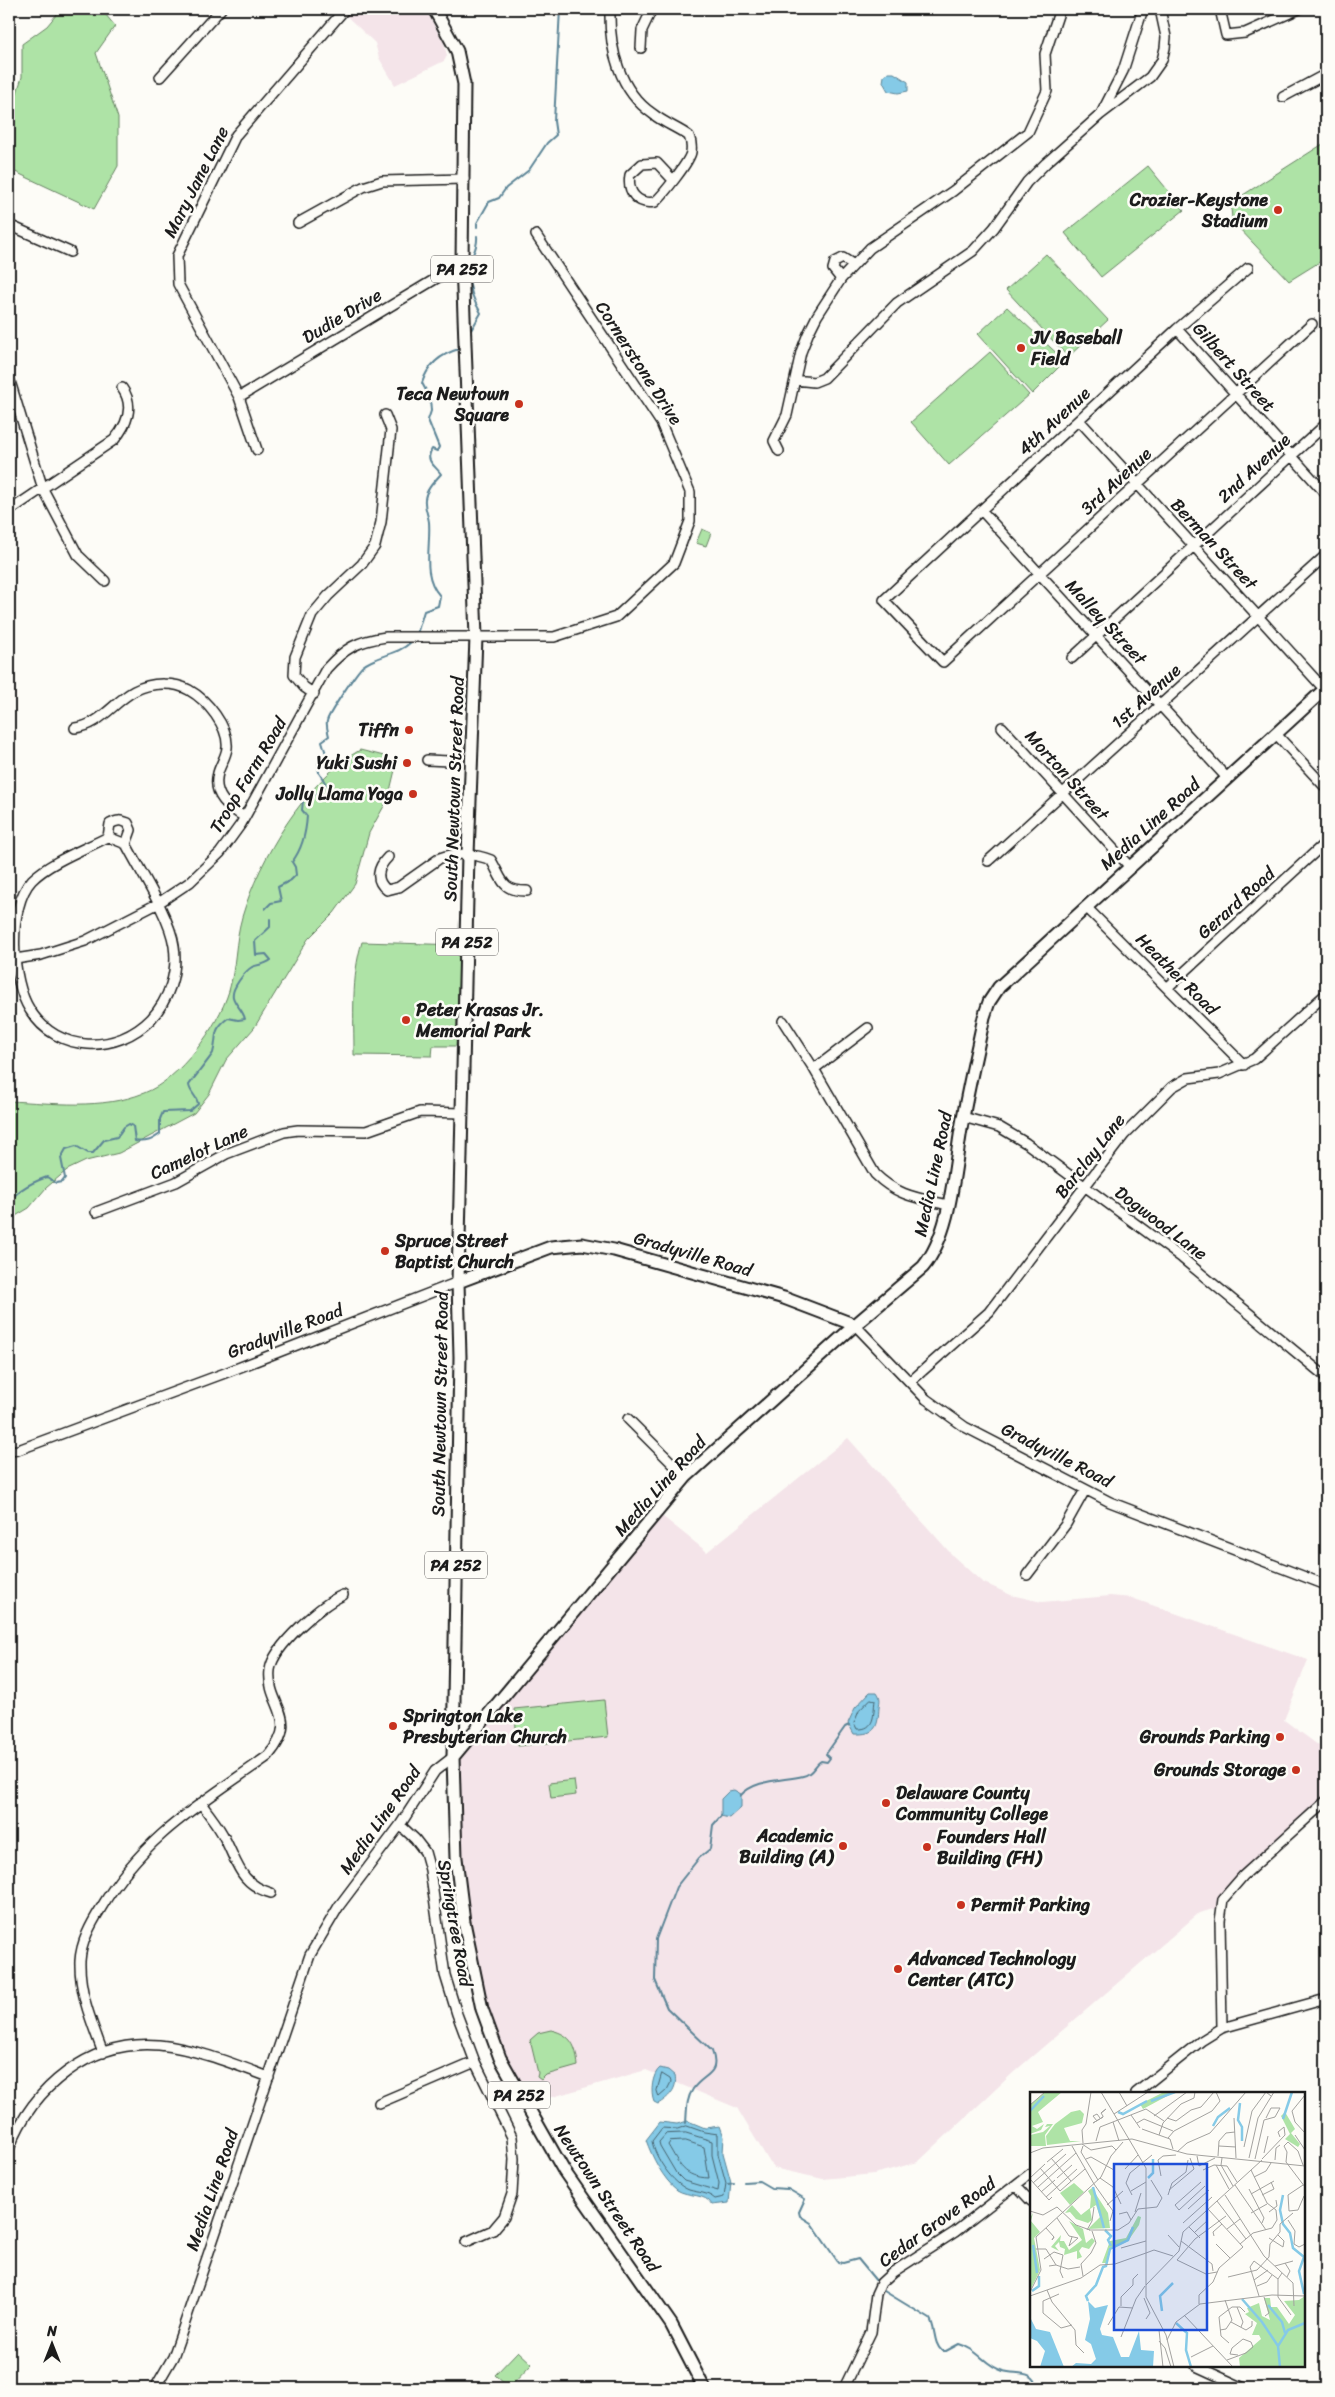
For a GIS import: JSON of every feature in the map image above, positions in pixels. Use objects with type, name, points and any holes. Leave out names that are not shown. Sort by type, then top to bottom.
[{"type":"main road","name":"South Newtown Street Road","points":[[434,9],[457,52],[463,74],[464,179],[462,263],[476,637],[468,855],[458,1282],[460,1357],[454,1757]]},
{"type":"main road","name":"Media Line Road","points":[[454,1757],[686,1478],[855,1325],[923,1267],[933,1255],[948,1206],[963,1117],[984,1017],[993,995],[999,987],[1325,689]]},
{"type":"main road","name":"Gradyville Road","points":[[458,1282],[551,1247],[582,1244],[614,1250],[784,1298],[855,1325]]},
{"type":"main road","name":"Newtown Street Road","points":[[454,1757],[455,1849],[464,1922],[482,2009],[500,2058],[564,2171],[671,2324],[704,2388]]},
{"type":"street","points":[[160,77],[221,9]]},
{"type":"street","name":"Mary Jane Lane","points":[[258,450],[239,397],[178,284],[176,256],[236,134],[345,9]]},
{"type":"street","points":[[610,9],[610,25],[616,60],[625,84],[642,106],[661,120],[681,130],[691,140],[691,154],[664,194],[656,202],[649,203],[636,198],[630,191],[629,183],[635,168],[651,162],[663,167],[673,180]]},
{"type":"street","points":[[641,48],[642,30],[652,9]]},
{"type":"street","points":[[779,451],[774,441],[787,415],[801,352],[813,325],[841,279],[870,248],[953,191],[1028,132],[1047,91],[1045,54],[1060,9]]},
{"type":"street","points":[[1100,115],[1123,70],[1144,9]]},
{"type":"street","points":[[794,380],[814,382],[824,378],[897,303],[973,251],[994,228],[1026,182],[1100,115],[1144,84],[1162,60],[1166,37],[1160,9]]},
{"type":"street","points":[[1220,9],[1226,35],[1245,32],[1299,9]]},
{"type":"street","points":[[1283,97],[1326,74]]},
{"type":"street","points":[[298,223],[363,187],[382,181],[464,179]]},
{"type":"street","points":[[9,225],[70,252]]},
{"type":"street","name":"Cornerstone Drive","points":[[476,637],[554,637],[616,617],[674,563],[690,521],[690,492],[661,423],[536,235]]},
{"type":"street","points":[[841,279],[833,269],[835,262],[843,258],[854,264]]},
{"type":"street","name":"Dudie Drive","points":[[239,397],[462,263]]},
{"type":"street","name":"4th Avenue","points":[[943,662],[884,600],[1177,329],[1248,268]]},
{"type":"street","name":"3rd Avenue","points":[[943,662],[1312,324]]},
{"type":"street","name":"Gilbert Street","points":[[1177,329],[1326,494]]},
{"type":"street","points":[[9,378],[43,489],[78,555],[105,580]]},
{"type":"street","points":[[9,511],[114,440],[123,430],[128,416],[128,396],[122,388]]},
{"type":"street","points":[[314,694],[304,687],[294,675],[295,657],[312,614],[362,564],[375,546],[381,522],[391,430],[385,416]]},
{"type":"street","name":"Berman Street","points":[[1079,420],[1325,689]]},
{"type":"street","name":"2nd Avenue","points":[[1072,658],[1326,424]]},
{"type":"street","name":"Malley Street","points":[[981,510],[1227,778]]},
{"type":"street","name":"1st Avenue","points":[[988,861],[1326,555]]},
{"type":"street","name":"Troop Farm Road","points":[[12,959],[56,951],[85,941],[157,904],[190,882],[231,840],[314,694],[326,669],[341,652],[363,640],[386,637],[476,637]]},
{"type":"street","points":[[74,728],[87,727],[135,689],[154,684],[171,684],[188,689],[202,699],[223,730],[227,750],[217,774],[216,784],[219,795],[234,811],[245,817]]},
{"type":"street","name":"Morton Street","points":[[1002,728],[1062,795],[1130,866]]},
{"type":"street","points":[[1276,734],[1326,788]]},
{"type":"street","points":[[427,760],[449,761]]},
{"type":"street","points":[[108,838],[110,824],[122,820],[128,823],[131,830],[126,844]]},
{"type":"street","points":[[108,838],[126,844],[157,904],[168,922],[174,946],[175,969],[171,987],[162,1007],[146,1024],[128,1036],[107,1045],[86,1046],[63,1038],[44,1026],[30,1010],[12,959],[16,917],[21,898],[32,880],[46,869],[108,838]]},
{"type":"street","name":"Gerard Road","points":[[1168,987],[1326,842]]},
{"type":"street","points":[[388,856],[380,865],[378,873],[382,886],[387,890],[399,887],[440,858],[448,855],[468,855],[491,860],[508,888],[513,891],[527,891]]},
{"type":"street","name":"Heather Road","points":[[1086,907],[1244,1065]]},
{"type":"street","name":"Barclay Lane","points":[[910,1382],[989,1312],[1124,1135],[1178,1082],[1198,1076],[1219,1074],[1244,1065],[1264,1051],[1326,994]]},
{"type":"street","points":[[784,1021],[875,1174],[886,1186],[900,1194],[948,1206]]},
{"type":"street","points":[[814,1069],[868,1028]]},
{"type":"street","name":"Camelot Lane","points":[[96,1212],[176,1182],[226,1154],[284,1132],[298,1130],[366,1131],[420,1112],[463,1113]]},
{"type":"street","name":"Dogwood Lane","points":[[963,1117],[999,1127],[1012,1134],[1085,1186],[1182,1258],[1326,1377]]},
{"type":"street","name":"Gradyville Road","points":[[9,1451],[27,1447],[209,1379],[458,1282]]},
{"type":"street","name":"Gradyville Road","points":[[855,1325],[943,1413],[966,1427],[1085,1490],[1140,1514],[1326,1585]]},
{"type":"street","points":[[628,1419],[686,1478]]},
{"type":"street","points":[[1027,1575],[1066,1524],[1085,1490]]},
{"type":"street","points":[[102,2053],[82,1988],[80,1960],[85,1939],[104,1903],[126,1871],[150,1844],[177,1820],[268,1756],[276,1746],[282,1733],[283,1722],[282,1711],[270,1680],[273,1659],[282,1646],[298,1630],[332,1600],[343,1595]]},
{"type":"street","name":"Media Line Road","points":[[155,2388],[176,2349],[310,1955],[339,1906],[400,1825],[435,1772],[454,1757]]},
{"type":"street","points":[[1222,2028],[1220,1921],[1223,1899],[1243,1876],[1326,1801]]},
{"type":"street","points":[[201,1803],[225,1837],[245,1878],[259,1890],[271,1893]]},
{"type":"street","name":"Springtree Road","points":[[400,1825],[425,1852],[430,1870],[445,1976],[475,2062],[512,2137],[514,2159],[512,2194],[504,2217],[493,2230],[466,2242]]},
{"type":"street","points":[[1137,2092],[1201,2041],[1222,2028],[1326,1999]]},
{"type":"street","points":[[9,2148],[18,2125],[40,2095],[76,2065],[102,2053],[143,2045],[184,2049],[269,2077]]},
{"type":"street","points":[[379,2103],[475,2062]]},
{"type":"street","name":"Cedar Grove Road","points":[[844,2388],[871,2332],[876,2294],[881,2283],[893,2272],[930,2250],[955,2232],[1030,2174]]},
{"type":"street","points":[[1016,2185],[1030,2200]]},
{"type":"street","points":[[1198,2367],[1244,2388]]},
{"type":"shaded area","points":[[339,9],[425,9],[444,43],[447,56],[444,61],[395,85],[379,58],[375,43]]},
{"type":"shaded area","name":"Delaware County Community College","points":[[848,1438],[953,1556],[982,1582],[1011,1595],[1042,1602],[1110,1596],[1132,1598],[1308,1660],[1284,1720],[1326,1751],[1326,1796],[1228,1886],[1220,1898],[1217,1908],[1199,1913],[1014,2072],[918,2162],[874,2174],[823,2179],[773,2168],[737,2108],[646,2070],[525,2105],[500,2058],[464,1922],[453,1757],[657,1512],[707,1552]]},
{"type":"green space","points":[[61,9],[101,9],[115,26],[96,53],[118,118],[118,166],[94,209],[9,169],[9,118],[22,77],[22,44],[47,26]]},
{"type":"green space","name":"Crozier-Keystone Stadium","points":[[1326,142],[1326,258],[1289,281],[1237,226],[1232,219],[1231,207],[1243,195]]},
{"type":"green space","points":[[1148,166],[1184,210],[1101,277],[1065,233]]},
{"type":"green space","points":[[1046,254],[1108,320],[1068,357],[1006,290]]},
{"type":"green space","name":"JV Baseball Field","points":[[1007,307],[1065,361],[1032,394],[978,334]]},
{"type":"green space","points":[[990,352],[1029,395],[949,465],[911,422]]},
{"type":"green space","points":[[702,529],[711,533],[706,546],[696,543]]},
{"type":"green space","points":[[360,750],[384,756],[395,770],[388,799],[369,833],[355,884],[334,913],[308,939],[254,1028],[226,1060],[209,1094],[194,1113],[119,1153],[86,1161],[67,1170],[46,1188],[29,1208],[9,1220],[9,1101],[60,1104],[111,1102],[144,1093],[170,1077],[183,1065],[196,1051],[224,1005],[233,973],[242,917],[260,871],[273,847],[303,801],[340,763]]},
{"type":"green space","name":"Peter Krasas Jr. Memorial Park","points":[[362,942],[460,945],[456,1046],[433,1046],[432,1056],[354,1055],[355,983],[358,955]]},
{"type":"green space","points":[[604,1700],[608,1737],[518,1746],[514,1709]]},
{"type":"green space","points":[[574,1780],[576,1795],[551,1798],[549,1783]]},
{"type":"green space","points":[[551,2030],[564,2035],[572,2042],[578,2066],[546,2075],[541,2080],[537,2077],[538,2073],[530,2040],[538,2033]]},
{"type":"green space","points":[[518,2351],[532,2364],[509,2388],[495,2375]]},
{"type":"water","points":[[888,73],[894,73],[908,82],[908,91],[898,93],[888,91],[883,82],[884,76]]},
{"type":"water","points":[[870,1692],[877,1692],[880,1698],[877,1724],[872,1731],[854,1734],[848,1723],[855,1708]]},
{"type":"water","points":[[734,1790],[741,1794],[741,1807],[729,1818],[721,1816],[721,1799],[729,1791]]},
{"type":"water","points":[[660,2068],[668,2070],[675,2076],[676,2081],[671,2093],[658,2104],[654,2102],[652,2089],[655,2075]]},
{"type":"water","points":[[688,2121],[705,2128],[720,2126],[724,2137],[723,2153],[731,2182],[729,2203],[712,2205],[706,2199],[677,2190],[667,2180],[655,2160],[646,2140],[660,2122],[677,2124]]},
{"type":"waterway","points":[[477,227],[477,223],[489,202],[499,198],[506,188],[529,170],[547,143],[556,135],[554,121],[560,9]]},
{"type":"waterway","points":[[471,343],[470,332],[481,313],[472,294],[469,280],[471,259],[476,246],[477,236]]},
{"type":"waterway","points":[[417,634],[424,611],[438,606],[440,596],[434,588],[429,570],[429,522],[425,502],[429,489],[441,474],[431,463],[429,457],[432,449],[437,451],[439,447],[428,420],[431,411],[430,398],[422,383],[428,370],[436,361],[446,354],[459,349]]},
{"type":"waterway","points":[[265,909],[271,903],[281,901],[278,887],[296,875],[292,862],[301,846],[307,816],[302,810],[303,801],[322,791],[326,784],[319,773],[318,763],[326,754],[322,741],[329,736],[327,721],[337,702],[363,666],[375,659],[400,650],[411,642]]},
{"type":"waterway","points":[[9,1204],[20,1191],[42,1179],[47,1177],[56,1183],[62,1182],[65,1178],[61,1158],[66,1149],[76,1146],[88,1153],[93,1153],[104,1140],[117,1137],[124,1127],[129,1124],[133,1126],[135,1141],[149,1140],[160,1134],[160,1119],[163,1112],[190,1111],[198,1104],[189,1085],[213,1053],[217,1030],[228,1018],[245,1019],[233,997],[236,985],[249,969],[271,960],[266,954],[256,955],[255,941],[270,927],[270,919]]},
{"type":"waterway","points":[[740,1796],[753,1786],[769,1781],[806,1775],[821,1761],[827,1762],[830,1758],[826,1754],[845,1727],[849,1725]]},
{"type":"waterway","points":[[686,2123],[689,2097],[697,2084],[713,2069],[714,2059],[712,2051],[667,2008],[655,1980],[656,1939],[676,1887],[699,1858],[710,1849],[713,1825],[721,1816]]},
{"type":"waterway","points":[[744,2182],[759,2181],[771,2188],[788,2189],[805,2199],[799,2212],[800,2216],[811,2223],[838,2262],[843,2263],[858,2259],[877,2282]]},
{"type":"waterway","points":[[728,2184],[734,2183]]},
{"type":"waterway","points":[[884,2291],[930,2319],[937,2344],[942,2351],[946,2351],[959,2344],[966,2346],[997,2369],[1029,2375],[1036,2382],[1038,2388]]},
{"type":"place","name":"Crozier-Keystone Stadium","points":[[1278,210]]},
{"type":"place","name":"JV Baseball Field","points":[[1021,348]]},
{"type":"place","name":"Teca Newtown Square","points":[[519,404]]},
{"type":"place","name":"Tiffn","points":[[409,730]]},
{"type":"place","name":"Yuki Sushi","points":[[407,763]]},
{"type":"place","name":"Jolly Llama Yoga","points":[[413,794]]},
{"type":"place","name":"Peter Krasas Jr. Memorial Park","points":[[406,1020]]},
{"type":"place","name":"Spruce Street Baptist Church","points":[[385,1251]]},
{"type":"place","name":"Springton Lake Presbyterian Church","points":[[393,1726]]},
{"type":"place","name":"Grounds Parking","points":[[1280,1737]]},
{"type":"place","name":"Grounds Storage","points":[[1296,1770]]},
{"type":"place","name":"Delaware County Community College","points":[[886,1803]]},
{"type":"place","name":"Academic Building (A)","points":[[843,1846]]},
{"type":"place","name":"Founders Hall Building (FH)","points":[[927,1847]]},
{"type":"place","name":"Permit Parking","points":[[961,1905]]},
{"type":"place","name":"Advanced Technology Center (ATC)","points":[[898,1969]]}]
